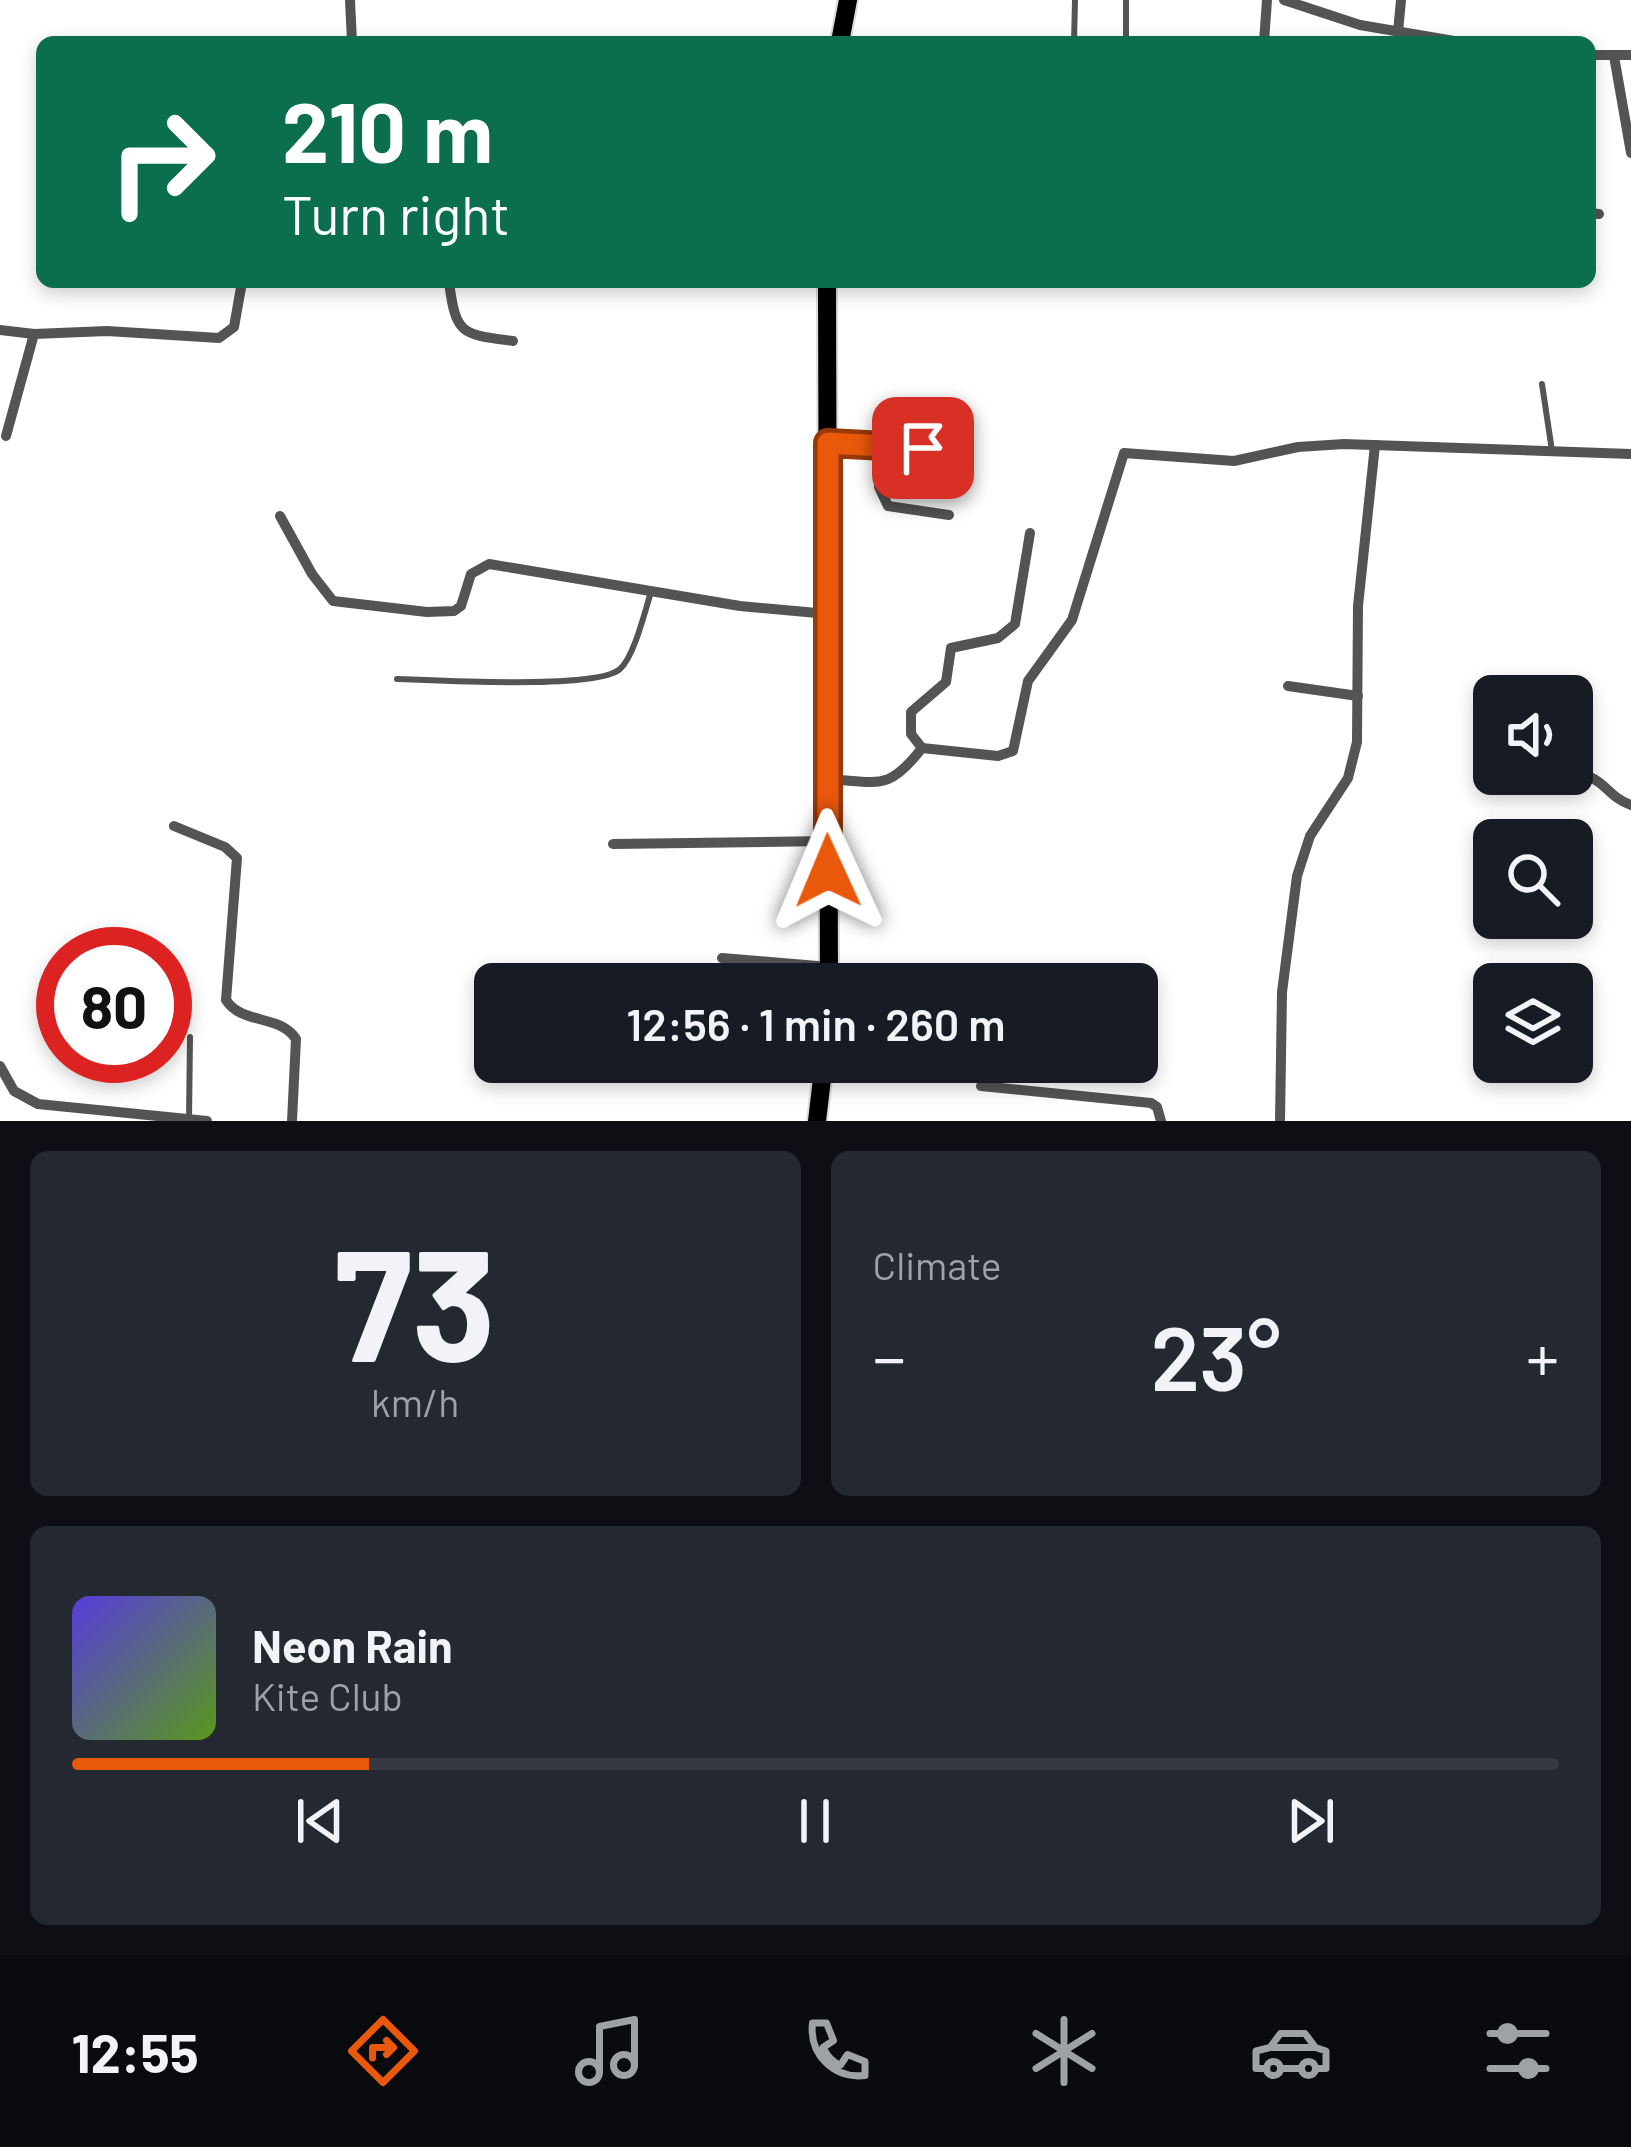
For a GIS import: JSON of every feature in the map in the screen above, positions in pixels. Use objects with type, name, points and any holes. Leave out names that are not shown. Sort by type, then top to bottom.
[{"type":"highway","points":[[841,36],[848,0]]},
{"type":"highway","points":[[827,288],[829,963]]},
{"type":"highway","points":[[817,1121],[822,1083]]},
{"type":"street","points":[[350,0],[352,36]]},
{"type":"street","points":[[1264,36],[1267,0]]},
{"type":"street","points":[[1284,0],[1322,14],[1421,36]]},
{"type":"street","points":[[1398,32],[1401,0]]},
{"type":"street","points":[[1596,56],[1631,55]]},
{"type":"street","points":[[1614,56],[1631,153]]},
{"type":"street","points":[[0,330],[219,338],[234,327],[241,288]]},
{"type":"street","points":[[449,288],[460,329],[473,336],[513,341]]},
{"type":"street","points":[[6,436],[34,334]]},
{"type":"street","points":[[828,443],[923,448]]},
{"type":"street","points":[[1280,1121],[1282,992],[1297,876],[1310,836],[1348,778],[1357,742],[1358,606],[1375,445]]},
{"type":"street","points":[[1030,532],[1016,624],[998,638],[951,648],[946,682],[911,712],[911,734],[922,748],[998,756],[1013,752],[1028,681],[1072,620],[1124,453],[1234,460],[1298,447],[1375,445],[1631,454]]},
{"type":"street","points":[[880,446],[879,488],[888,506],[949,515]]},
{"type":"street","points":[[280,516],[323,592],[345,605],[454,611],[461,606],[471,574],[489,564],[740,606],[828,614]]},
{"type":"street","points":[[1288,686],[1358,696]]},
{"type":"street","points":[[827,779],[888,781],[901,776],[922,748]]},
{"type":"street","points":[[1593,776],[1631,806]]},
{"type":"street","points":[[174,826],[225,847],[237,858],[226,1000],[238,1013],[284,1027],[296,1039],[292,1121]]},
{"type":"street","points":[[614,844],[828,841]]},
{"type":"street","points":[[722,958],[752,963]]},
{"type":"street","points":[[0,1066],[3,1087],[38,1104],[207,1121]]},
{"type":"street","points":[[981,1086],[1151,1103],[1161,1121]]},
{"type":"lane","points":[[1074,36],[1076,0]]},
{"type":"lane","points":[[1126,0],[1126,36]]},
{"type":"lane","points":[[1542,384],[1552,451]]},
{"type":"lane","points":[[397,679],[565,681],[611,675],[627,661],[651,592]]},
{"type":"lane","points":[[189,1083],[189,1120]]},
{"type":"route","points":[[828,871],[828,443],[923,448]]}]
